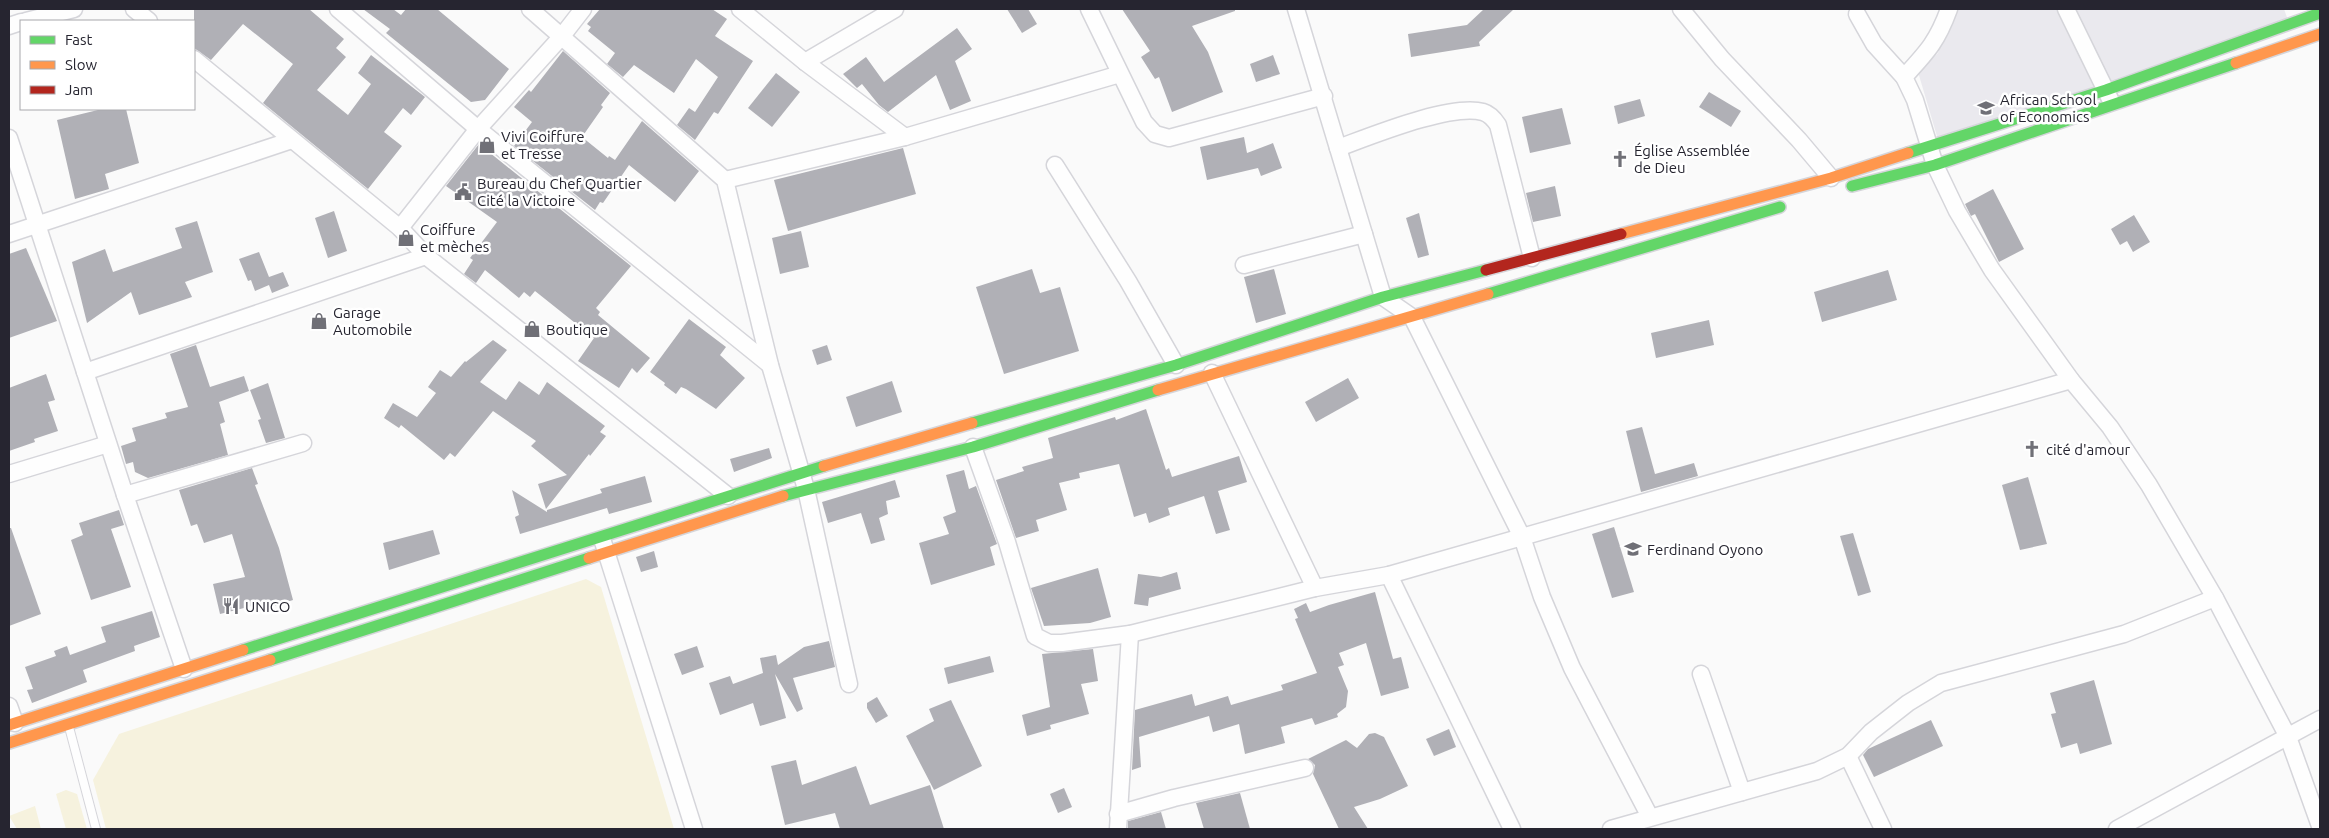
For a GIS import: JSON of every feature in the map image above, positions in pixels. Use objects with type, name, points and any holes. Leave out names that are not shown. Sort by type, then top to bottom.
[{"type":"main road","points":[[1838,183],[1930,146],[2106,90],[2310,13]]},
{"type":"main road","points":[[12,724],[802,472],[1176,365],[1383,297],[1686,218],[1838,183],[1935,165],[2316,35]]},
{"type":"main road","points":[[9,743],[806,489],[973,447],[1212,373],[1412,318],[1789,204]]},
{"type":"main road","points":[[1686,218],[1690,235]]},
{"type":"main road","points":[[94,697],[98,714]]},
{"type":"street","points":[[25,20],[34,9]]},
{"type":"street","points":[[31,20],[74,9]]},
{"type":"street","points":[[134,9],[148,20]]},
{"type":"street","points":[[338,9],[478,129],[770,365]]},
{"type":"street","points":[[530,9],[724,180],[770,365],[802,472],[849,684]]},
{"type":"street","points":[[400,228],[478,129],[562,36],[583,9]]},
{"type":"street","points":[[740,9],[805,62],[905,137]]},
{"type":"street","points":[[805,62],[895,9]]},
{"type":"street","points":[[1089,9],[1144,122],[1155,134],[1169,138],[1324,96]]},
{"type":"street","points":[[1296,9],[1324,96],[1383,297],[1412,318],[1522,537],[1542,597],[1572,668],[1650,818]]},
{"type":"street","points":[[1681,9],[1722,59],[1838,183]]},
{"type":"street","points":[[1904,77],[1940,34],[1949,9]]},
{"type":"street","points":[[2066,9],[2114,105]]},
{"type":"street","points":[[2310,13],[2316,35]]},
{"type":"street","points":[[1857,14],[1874,44],[1904,77],[1915,100],[1935,165],[1957,211],[1992,270],[2071,380],[2110,427],[2149,485],[2215,598],[2288,738],[2320,826]]},
{"type":"street","points":[[195,59],[400,228],[426,256],[728,496]]},
{"type":"street","points":[[724,180],[905,137],[1120,74]]},
{"type":"street","points":[[1338,148],[1428,117],[1471,110],[1485,112],[1498,124],[1532,258]]},
{"type":"street","points":[[9,138],[108,444],[184,669]]},
{"type":"street","points":[[9,234],[292,140]]},
{"type":"street","points":[[1055,165],[1128,281],[1176,365]]},
{"type":"street","points":[[1244,265],[1364,234]]},
{"type":"street","points":[[85,372],[426,256]]},
{"type":"street","points":[[1212,373],[1315,588]]},
{"type":"street","points":[[973,447],[987,491],[1007,542],[1035,636],[1049,643],[1062,643],[1130,634],[1315,588],[1389,574],[2071,380]]},
{"type":"street","points":[[125,495],[303,443]]},
{"type":"street","points":[[9,474],[108,444]]},
{"type":"street","points":[[601,535],[694,829]]},
{"type":"street","points":[[1389,574],[1512,829]]},
{"type":"street","points":[[1611,829],[1817,771],[1848,756],[1871,732],[1886,720],[1908,703],[1941,683],[2124,634],[2215,598]]},
{"type":"street","points":[[1130,634],[1118,822],[1174,798],[1305,768]]},
{"type":"street","points":[[1701,674],[1742,792]]},
{"type":"street","points":[[9,706],[12,724]]},
{"type":"street","points":[[2117,829],[2288,738],[2320,718]]},
{"type":"street","points":[[1848,756],[1883,829]]},
{"type":"lane","points":[[68,725],[96,829]]},
{"type":"shaded area","name":"African School of Economics","points":[[1953,9],[2284,9],[2289,23],[1939,143],[1918,72],[1938,53]]},
{"type":"shaded area","points":[[586,579],[601,587],[674,829],[106,829],[93,780],[119,734]]},
{"type":"shaded area","points":[[66,790],[77,794],[87,829],[66,829],[56,794]]},
{"type":"shaded area","points":[[35,806],[41,829],[17,829],[9,816]]},
{"type":"building","points":[[194,9],[309,9],[344,39],[336,48],[346,57],[317,90],[348,115],[371,84],[358,73],[371,55],[425,97],[411,115],[403,108],[384,132],[402,146],[368,189],[263,103],[293,64],[243,24],[211,60],[195,49]]},
{"type":"building","points":[[363,9],[393,9],[401,15],[406,9],[437,9],[509,69],[485,100],[471,102],[386,33],[390,29]]},
{"type":"building","points":[[600,9],[712,9],[727,19],[715,36],[753,61],[718,114],[714,112],[695,140],[677,125],[689,108],[695,112],[718,77],[696,59],[674,93],[634,65],[623,77],[607,64],[615,53],[588,31],[591,27],[587,24]]},
{"type":"building","points":[[1007,9],[1028,9],[1037,24],[1022,33]]},
{"type":"building","points":[[1122,9],[1235,9],[1235,11],[1192,26],[1208,52],[1223,92],[1172,112],[1159,77],[1155,79],[1141,57],[1150,51]]},
{"type":"building","points":[[1484,9],[1514,9],[1479,42],[1480,46],[1411,57],[1408,34],[1467,25]]},
{"type":"building","points":[[957,28],[972,49],[955,61],[971,101],[950,110],[936,75],[888,112],[879,105],[862,84],[857,88],[843,74],[866,57],[884,82]]},
{"type":"building","points":[[563,51],[610,93],[601,105],[603,107],[582,137],[608,158],[609,156],[615,160],[642,121],[699,171],[675,202],[629,165],[603,203],[600,202],[595,210],[514,146],[532,122],[514,107],[529,90],[531,92]]},
{"type":"building","points":[[1273,55],[1280,74],[1256,82],[1250,64]]},
{"type":"building","points":[[776,73],[800,92],[772,127],[748,108]]},
{"type":"building","points":[[1709,92],[1741,111],[1731,127],[1699,107]]},
{"type":"building","points":[[1640,99],[1645,116],[1618,124],[1614,106]]},
{"type":"building","points":[[1562,108],[1571,144],[1530,153],[1522,117]]},
{"type":"building","points":[[98,110],[126,110],[139,163],[105,174],[109,189],[75,199],[57,120]]},
{"type":"building","points":[[1244,137],[1247,153],[1273,143],[1282,168],[1261,176],[1258,168],[1207,180],[1200,147]]},
{"type":"building","points":[[479,144],[631,266],[596,308],[600,312],[598,315],[650,358],[637,373],[632,368],[619,388],[578,361],[594,338],[535,291],[530,297],[524,292],[519,298],[485,270],[476,283],[464,274],[473,260],[470,258],[497,222],[446,186]]},
{"type":"building","points":[[903,148],[916,194],[788,231],[774,180]]},
{"type":"building","points":[[1555,186],[1561,216],[1533,222],[1526,193]]},
{"type":"building","points":[[1993,189],[2024,249],[1999,262],[1975,214],[1971,216],[1965,204]]},
{"type":"building","points":[[334,211],[347,251],[328,258],[315,218]]},
{"type":"building","points":[[1419,213],[1429,255],[1418,258],[1406,218]]},
{"type":"building","points":[[2134,215],[2150,242],[2133,252],[2127,241],[2120,245],[2111,229]]},
{"type":"building","points":[[197,221],[213,272],[185,282],[192,297],[139,315],[131,292],[87,323],[72,262],[105,249],[113,272],[182,248],[175,228]]},
{"type":"building","points":[[801,231],[809,267],[780,274],[772,238]]},
{"type":"building","points":[[26,248],[57,321],[9,338],[9,254]]},
{"type":"building","points":[[259,252],[269,277],[283,272],[289,286],[272,293],[269,285],[255,291],[251,280],[248,281],[239,259]]},
{"type":"building","points":[[1032,269],[1040,293],[1060,287],[1079,351],[1004,374],[976,287]]},
{"type":"building","points":[[1274,269],[1286,314],[1256,323],[1244,277]]},
{"type":"building","points":[[1888,270],[1897,300],[1822,322],[1814,292]]},
{"type":"building","points":[[689,319],[726,347],[720,355],[745,378],[716,409],[681,387],[676,394],[650,372]]},
{"type":"building","points":[[1709,320],[1714,345],[1656,358],[1651,333]]},
{"type":"building","points":[[493,340],[507,350],[480,382],[506,400],[519,381],[539,395],[547,382],[605,426],[600,432],[606,436],[590,456],[589,454],[546,509],[538,484],[567,475],[531,446],[536,441],[493,411],[455,457],[450,453],[444,460],[401,425],[399,428],[384,418],[393,403],[417,417],[436,393],[428,387],[440,370],[451,377],[465,361]]},
{"type":"building","points":[[196,345],[210,387],[244,376],[249,391],[219,402],[225,422],[220,424],[228,455],[148,478],[135,472],[133,462],[126,464],[121,446],[136,441],[132,428],[167,418],[165,413],[188,407],[170,354]]},
{"type":"building","points":[[827,345],[832,360],[817,365],[812,350]]},
{"type":"building","points":[[46,374],[55,400],[48,402],[58,431],[34,439],[35,442],[9,451],[9,388]]},
{"type":"building","points":[[1348,378],[1359,398],[1316,422],[1305,402]]},
{"type":"building","points":[[892,381],[902,412],[856,427],[846,397]]},
{"type":"building","points":[[268,383],[285,438],[266,443],[258,420],[261,419],[250,390]]},
{"type":"building","points":[[1146,409],[1166,470],[1169,468],[1172,477],[1239,456],[1247,482],[1218,491],[1230,530],[1216,534],[1204,496],[1168,508],[1170,515],[1149,523],[1146,513],[1134,517],[1119,464],[1079,473],[1080,478],[1059,483],[1067,510],[1036,520],[1039,531],[1016,538],[996,480],[1024,471],[1022,467],[1053,458],[1048,438],[1115,417],[1116,420]]},
{"type":"building","points":[[1642,427],[1655,474],[1694,463],[1698,476],[1641,492],[1626,431]]},
{"type":"building","points":[[769,448],[772,458],[734,472],[730,459]]},
{"type":"building","points":[[252,468],[258,484],[255,485],[279,548],[293,600],[259,611],[256,605],[220,614],[213,584],[245,577],[232,534],[204,543],[197,524],[191,526],[179,490]]},
{"type":"building","points":[[964,470],[969,489],[976,486],[997,544],[990,547],[995,565],[931,585],[919,543],[949,534],[943,517],[956,512],[946,475]]},
{"type":"building","points":[[645,476],[652,502],[609,514],[607,508],[520,534],[515,517],[519,515],[512,490],[547,512],[547,510],[602,493],[600,489]]},
{"type":"building","points":[[2028,477],[2047,544],[2020,550],[2002,485]]},
{"type":"building","points":[[895,480],[900,497],[886,501],[888,514],[879,518],[885,540],[871,544],[861,513],[828,523],[822,502]]},
{"type":"building","points":[[119,510],[124,525],[111,529],[131,587],[91,600],[71,540],[83,535],[79,523]]},
{"type":"building","points":[[1614,527],[1634,592],[1612,598],[1592,534]]},
{"type":"building","points":[[9,528],[11,528],[41,614],[9,626]]},
{"type":"building","points":[[433,530],[440,554],[389,570],[383,543]]},
{"type":"building","points":[[1853,533],[1871,592],[1858,596],[1840,536]]},
{"type":"building","points":[[654,551],[658,567],[641,572],[636,557]]},
{"type":"building","points":[[1098,568],[1111,617],[1090,623],[1044,626],[1031,588]]},
{"type":"building","points":[[1177,572],[1181,589],[1149,598],[1148,606],[1134,604],[1138,574],[1161,577]]},
{"type":"building","points":[[1375,592],[1393,659],[1401,657],[1409,688],[1381,696],[1366,643],[1339,653],[1344,665],[1338,667],[1348,691],[1346,707],[1337,714],[1338,717],[1315,725],[1312,718],[1281,727],[1285,743],[1245,754],[1239,724],[1213,732],[1209,716],[1139,737],[1141,767],[1132,770],[1135,710],[1192,694],[1195,706],[1228,696],[1231,705],[1283,690],[1281,685],[1317,673],[1295,619],[1298,618],[1294,609],[1306,603],[1310,612]]},
{"type":"building","points":[[152,611],[160,637],[134,646],[135,651],[83,670],[87,682],[32,703],[27,690],[33,689],[25,667],[56,656],[54,651],[67,646],[70,655],[106,642],[101,627]]},
{"type":"building","points":[[829,641],[835,667],[793,678],[803,709],[797,712],[775,674],[786,718],[760,726],[753,703],[720,715],[709,683],[730,676],[733,684],[763,673],[760,658],[776,655],[778,665],[804,647]]},
{"type":"building","points":[[697,646],[704,667],[682,675],[674,654]]},
{"type":"building","points":[[1093,649],[1098,681],[1081,684],[1089,714],[1050,725],[1051,729],[1027,736],[1022,715],[1050,707],[1042,654]]},
{"type":"building","points":[[990,656],[994,672],[948,684],[944,668]]},
{"type":"building","points":[[2094,680],[2112,744],[2080,754],[2077,743],[2061,748],[2051,714],[2056,713],[2050,693]]},
{"type":"building","points":[[877,697],[888,716],[876,723],[867,708],[867,703]]},
{"type":"building","points":[[951,700],[982,766],[934,790],[906,736],[934,721],[929,709]]},
{"type":"building","points":[[1931,720],[1943,746],[1874,777],[1863,755],[1868,749]]},
{"type":"building","points":[[1449,729],[1456,747],[1434,756],[1426,739]]},
{"type":"building","points":[[1375,733],[1384,737],[1408,786],[1380,799],[1354,807],[1368,829],[1339,829],[1313,774],[1315,765],[1308,759],[1346,740],[1357,748],[1369,734]]},
{"type":"building","points":[[796,760],[802,785],[856,766],[870,805],[930,785],[944,829],[840,829],[835,813],[785,825],[771,766]]},
{"type":"building","points":[[1064,788],[1072,807],[1058,813],[1050,794]]},
{"type":"building","points":[[1240,793],[1250,829],[1204,829],[1196,803]]},
{"type":"building","points":[[1161,812],[1166,829],[1128,829],[1128,821]]},
{"type":"traffic: fast","points":[[1908,153],[2106,90],[2320,13]]},
{"type":"traffic: fast","points":[[1852,186],[1935,165],[2236,63]]},
{"type":"traffic: fast","points":[[1488,294],[1780,207]]},
{"type":"traffic: fast","points":[[972,423],[1176,365],[1383,297],[1486,270]]},
{"type":"traffic: fast","points":[[783,496],[973,447],[1158,390]]},
{"type":"traffic: fast","points":[[243,650],[824,466]]},
{"type":"traffic: fast","points":[[270,660],[589,558]]},
{"type":"traffic: slow","points":[[2236,63],[2320,34]]},
{"type":"traffic: slow","points":[[1621,234],[1831,178],[1908,153]]},
{"type":"traffic: slow","points":[[1158,390],[1488,294]]},
{"type":"traffic: slow","points":[[824,466],[972,423]]},
{"type":"traffic: slow","points":[[589,558],[783,496]]},
{"type":"traffic: slow","points":[[9,725],[243,650]]},
{"type":"traffic: slow","points":[[9,743],[270,660]]},
{"type":"traffic: jam","points":[[1486,270],[1621,234]]},
{"type":"place","name":"African School of Economics","points":[[1986,108]]},
{"type":"place","name":"Vivi Coiffure et Tresse","points":[[487,145]]},
{"type":"place","name":"Église Assemblée de Dieu","points":[[1620,159]]},
{"type":"place","name":"Bureau du Chef Quartier Cité la Victoire","points":[[463,192]]},
{"type":"place","name":"Coiffure et mèches","points":[[406,238]]},
{"type":"place","name":"Garage Automobile","points":[[319,321]]},
{"type":"place","name":"Boutique","points":[[532,329]]},
{"type":"place","name":"cité d'amour","points":[[2032,449]]},
{"type":"place","name":"Ferdinand Oyono","points":[[1633,549]]},
{"type":"place","name":"UNICO","points":[[231,606]]}]
